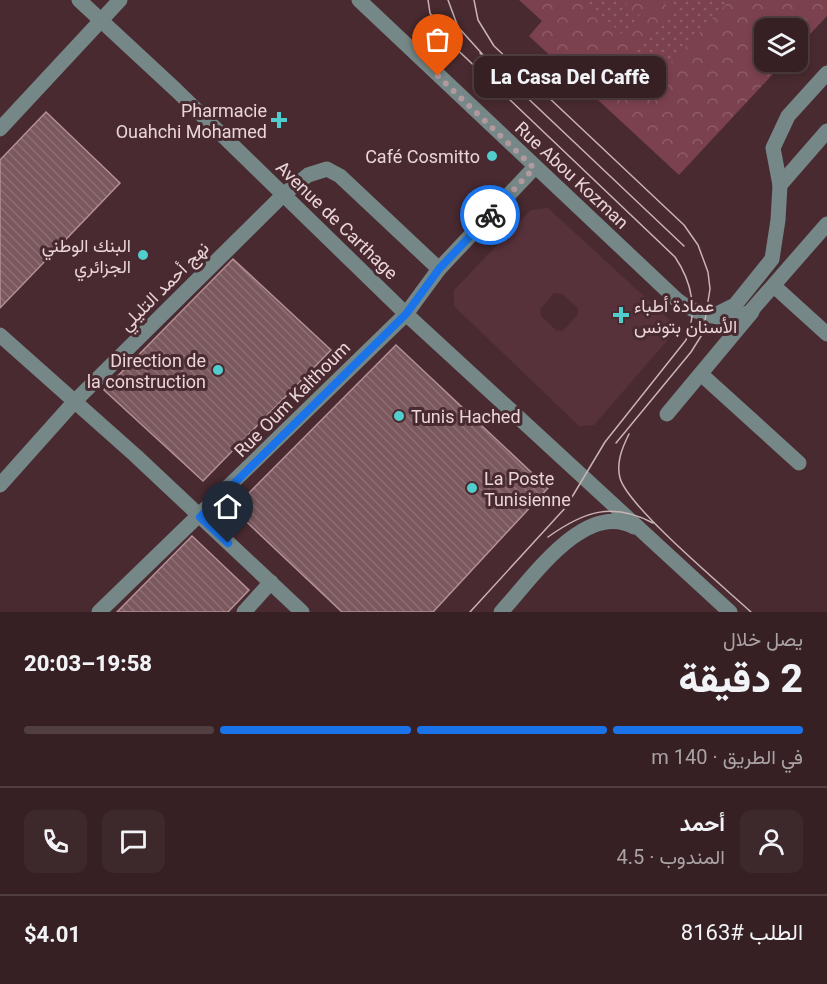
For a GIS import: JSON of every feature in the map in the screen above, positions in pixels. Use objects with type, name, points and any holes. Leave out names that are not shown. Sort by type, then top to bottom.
[{"type":"street","name":"Avenue de Carthage","points":[[79,0],[406,314],[720,609]]},
{"type":"street","points":[[0,129],[120,0]]},
{"type":"street","name":"Rue Abou Kozman","points":[[359,0],[534,168],[684,301],[712,316],[738,316],[756,308]]},
{"type":"street","points":[[712,316],[735,305],[772,259],[780,185],[772,148],[788,116],[827,73]]},
{"type":"street","points":[[780,185],[827,131]]},
{"type":"street","name":"Rue Oum Kalthoum","points":[[99,612],[200,517],[406,314],[439,269],[534,168]]},
{"type":"street","name":"نهج أحمد التليلي","points":[[0,485],[75,401],[283,195],[308,175],[320,170],[333,171],[439,269]]},
{"type":"street","points":[[667,414],[827,224]]},
{"type":"street","points":[[774,286],[827,334]]},
{"type":"street","points":[[0,335],[136,456],[302,612]]},
{"type":"street","points":[[702,375],[799,463]]},
{"type":"street","points":[[501,612],[568,539],[582,529],[607,521],[624,523],[637,529]]},
{"type":"street","points":[[244,612],[271,582]]},
{"type":"shaded area","name":"عمادة أطباء الأسنان بتونس","points":[[548,208],[671,321],[672,335],[594,425],[579,426],[454,306],[454,290],[531,210]],"holes":[[[554,293],[562,294],[578,308],[578,314],[563,331],[557,331],[541,316],[540,309]]]},
{"type":"green space","points":[[519,0],[827,0],[827,16],[808,36],[808,18],[754,18],[754,72],[775,72],[679,175],[529,36],[542,21]]},
{"type":"green space","points":[[623,0],[640,16],[622,34],[586,1]]},
{"type":"green space","points":[[661,0],[730,0],[660,74],[633,49],[671,9]]},
{"type":"building","points":[[46,112],[120,183],[0,308],[0,160]]},
{"type":"building","name":"Direction de la construction","points":[[233,259],[331,350],[203,481],[104,390]]},
{"type":"building","name":"Tunis Hached","points":[[396,345],[548,488],[433,612],[342,612],[233,509]]},
{"type":"building","points":[[192,536],[249,590],[228,612],[117,612]]},
{"type":"tram line","points":[[428,0],[430,13],[444,37],[675,257],[686,276],[692,308],[690,329],[686,340],[605,442],[566,507],[470,612]]},
{"type":"tram line","points":[[448,0],[458,27],[485,57]]},
{"type":"tram line","points":[[474,0],[478,20],[494,46],[684,225],[698,245],[708,272],[710,289],[703,333],[691,352],[616,443]]},
{"type":"tram line","points":[[480,53],[684,246]]},
{"type":"tram line","points":[[629,434],[619,461],[620,478],[627,491],[658,527],[751,612]]},
{"type":"tram line","points":[[548,537],[573,521],[598,512],[624,512],[653,523]]},
{"type":"way so far","points":[[438,76],[534,168],[490,215]]},
{"type":"place","name":"La Casa Del Caffè","points":[[438,76]]},
{"type":"place","name":"Pharmacie Ouahchi Mohamed","points":[[279,120]]},
{"type":"place","name":"Café Cosmitto","points":[[492,156]]},
{"type":"place","name":"البنك الوطني الجزائري","points":[[143,255]]},
{"type":"place","name":"عمادة أطباء الأسنان بتونس","points":[[621,315]]},
{"type":"place","name":"Direction de la construction","points":[[218,370]]},
{"type":"place","name":"Tunis Hached","points":[[399,416]]},
{"type":"place","name":"La Poste Tunisienne","points":[[472,488]]},
{"type":"route","points":[[228,543],[200,517],[406,314],[439,269],[490,215]]}]
